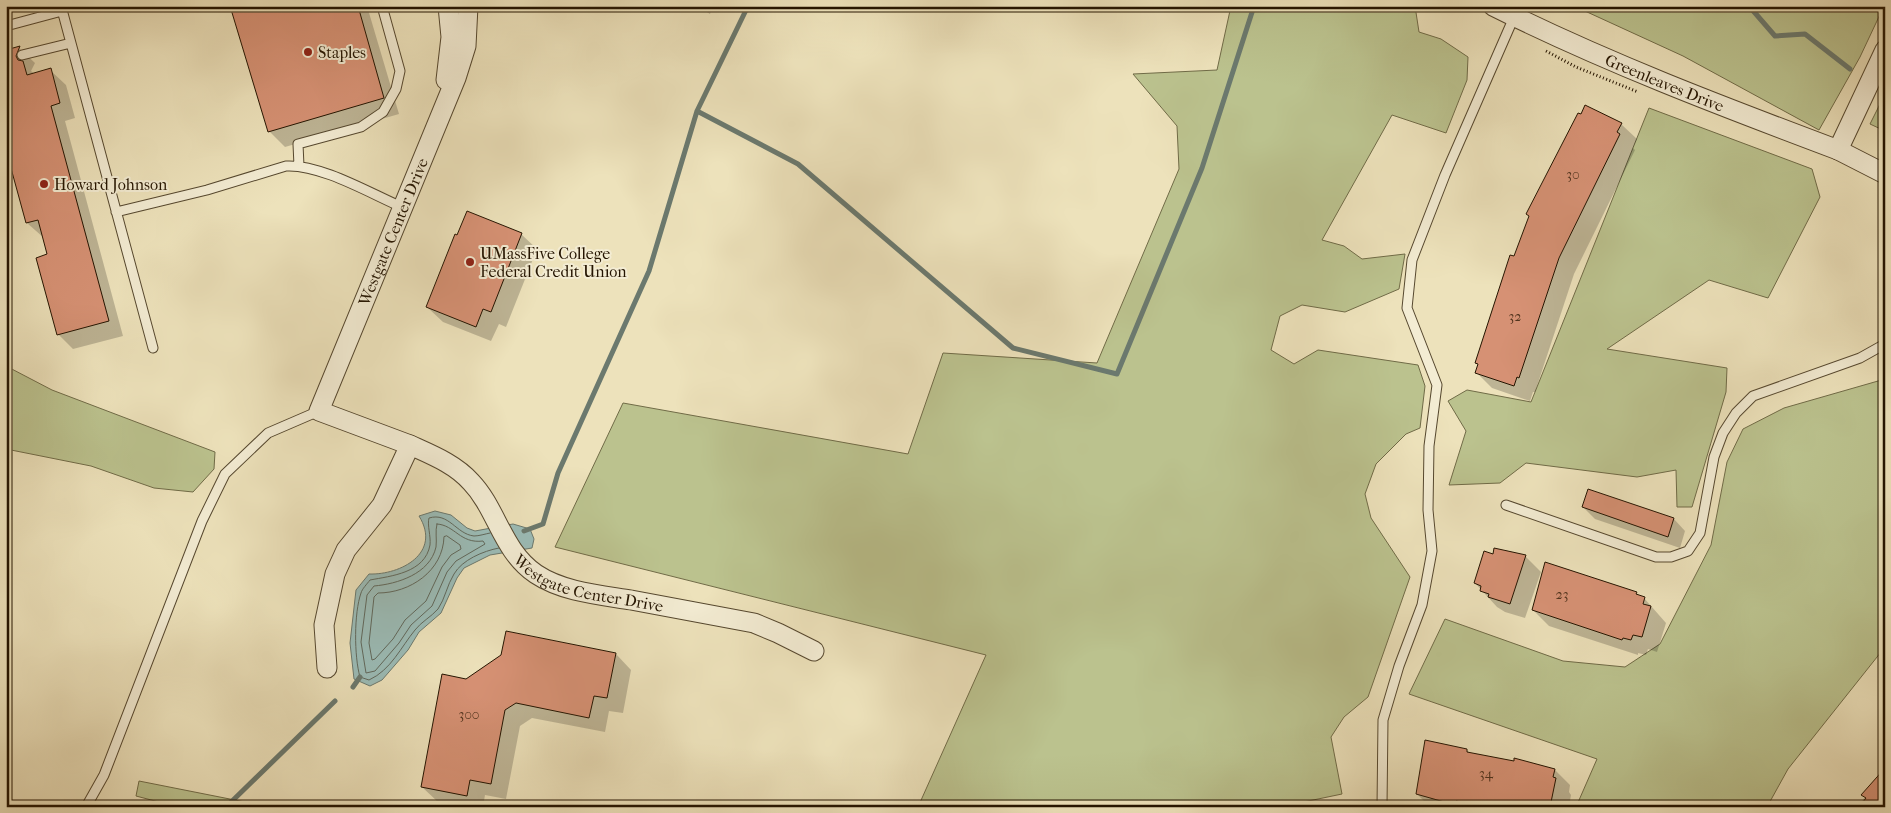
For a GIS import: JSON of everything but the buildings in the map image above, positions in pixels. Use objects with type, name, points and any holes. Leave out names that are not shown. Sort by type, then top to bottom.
[{"type":"street","name":"Westgate Center Drive","points":[[435,129],[450,60],[451,37],[448,6]]},
{"type":"street","name":"Westgate Center Drive","points":[[468,6],[466,46],[456,78],[319,411],[410,445],[440,459],[460,472],[473,483],[489,509],[502,536],[520,559],[536,574],[573,590],[754,624],[778,633],[814,651]]},
{"type":"street","name":"Greenleaves Drive","points":[[1493,6],[1647,77],[1838,150],[1885,174]]},
{"type":"street","points":[[1838,150],[1885,50]]},
{"type":"street","points":[[327,668],[324,625],[335,574],[346,550],[382,505],[410,445]]},
{"type":"lane","points":[[299,166],[298,144],[361,127],[383,112],[391,98],[400,71],[382,6]]},
{"type":"lane","points":[[6,26],[62,9],[153,348]]},
{"type":"lane","points":[[1382,807],[1383,720],[1399,666],[1422,606],[1432,551],[1428,510],[1429,446],[1437,385],[1407,308],[1412,260],[1445,175],[1514,17]]},
{"type":"lane","points":[[22,55],[71,43]]},
{"type":"lane","points":[[116,212],[207,190],[286,166],[299,166],[334,178],[404,208]]},
{"type":"lane","points":[[1506,505],[1656,556],[1671,557],[1688,551],[1700,533],[1714,457],[1720,441],[1736,413],[1753,396],[1860,358],[1885,344]]},
{"type":"lane","points":[[86,807],[104,776],[202,521],[226,474],[268,433],[319,411]]},
{"type":"green space","points":[[1231,6],[1415,6],[1419,32],[1441,39],[1468,57],[1467,80],[1446,133],[1392,115],[1322,240],[1344,246],[1362,259],[1405,254],[1399,289],[1345,312],[1302,305],[1280,316],[1271,350],[1294,364],[1318,350],[1418,365],[1425,386],[1420,428],[1406,434],[1376,464],[1365,494],[1371,518],[1410,577],[1368,697],[1344,717],[1331,737],[1342,794],[1294,804],[1293,807],[918,807],[986,655],[555,547],[623,403],[908,454],[943,353],[1097,363],[1179,169],[1177,126],[1133,74],[1217,70]]},
{"type":"green space","points":[[1574,6],[1884,6],[1860,57],[1819,130],[1683,56]]},
{"type":"green space","points":[[1885,94],[1885,131],[1870,124]]},
{"type":"green space","points":[[1649,108],[1812,169],[1820,197],[1768,298],[1709,280],[1607,349],[1727,368],[1726,392],[1692,507],[1677,507],[1676,470],[1637,477],[1526,463],[1500,483],[1449,485],[1466,431],[1448,401],[1467,390],[1531,402]]},
{"type":"green space","points":[[6,366],[52,390],[215,452],[214,469],[193,492],[154,488],[91,466],[6,449]]},
{"type":"green space","points":[[1885,379],[1885,647],[1788,769],[1767,807],[1576,807],[1597,759],[1409,694],[1445,619],[1563,661],[1625,667],[1660,644],[1711,545],[1727,462],[1743,429],[1784,408]]},
{"type":"green space","points":[[139,781],[270,807],[178,807],[136,796]]},
{"type":"water","points":[[435,511],[451,515],[467,528],[475,531],[513,524],[530,529],[534,539],[532,548],[490,555],[464,568],[457,578],[441,613],[419,632],[408,650],[382,680],[370,686],[354,679],[350,643],[356,590],[369,574],[394,571],[415,559],[422,551],[425,541],[425,529],[419,516]]},
{"type":"waterway","points":[[524,531],[543,524],[558,473],[649,271],[697,111],[748,6]]},
{"type":"waterway","points":[[697,111],[798,164],[1013,348],[1117,374],[1202,168],[1254,6]]},
{"type":"waterway","points":[[1749,6],[1775,36],[1805,34],[1850,69]]},
{"type":"waterway","points":[[353,687],[360,677]]},
{"type":"waterway","points":[[226,807],[335,701]]},
{"type":"place","name":"Staples","points":[[308,52]]},
{"type":"place","name":"Howard Johnson","points":[[44,184]]},
{"type":"place","name":"UMassFive College Federal Credit Union","points":[[470,262]]}]
